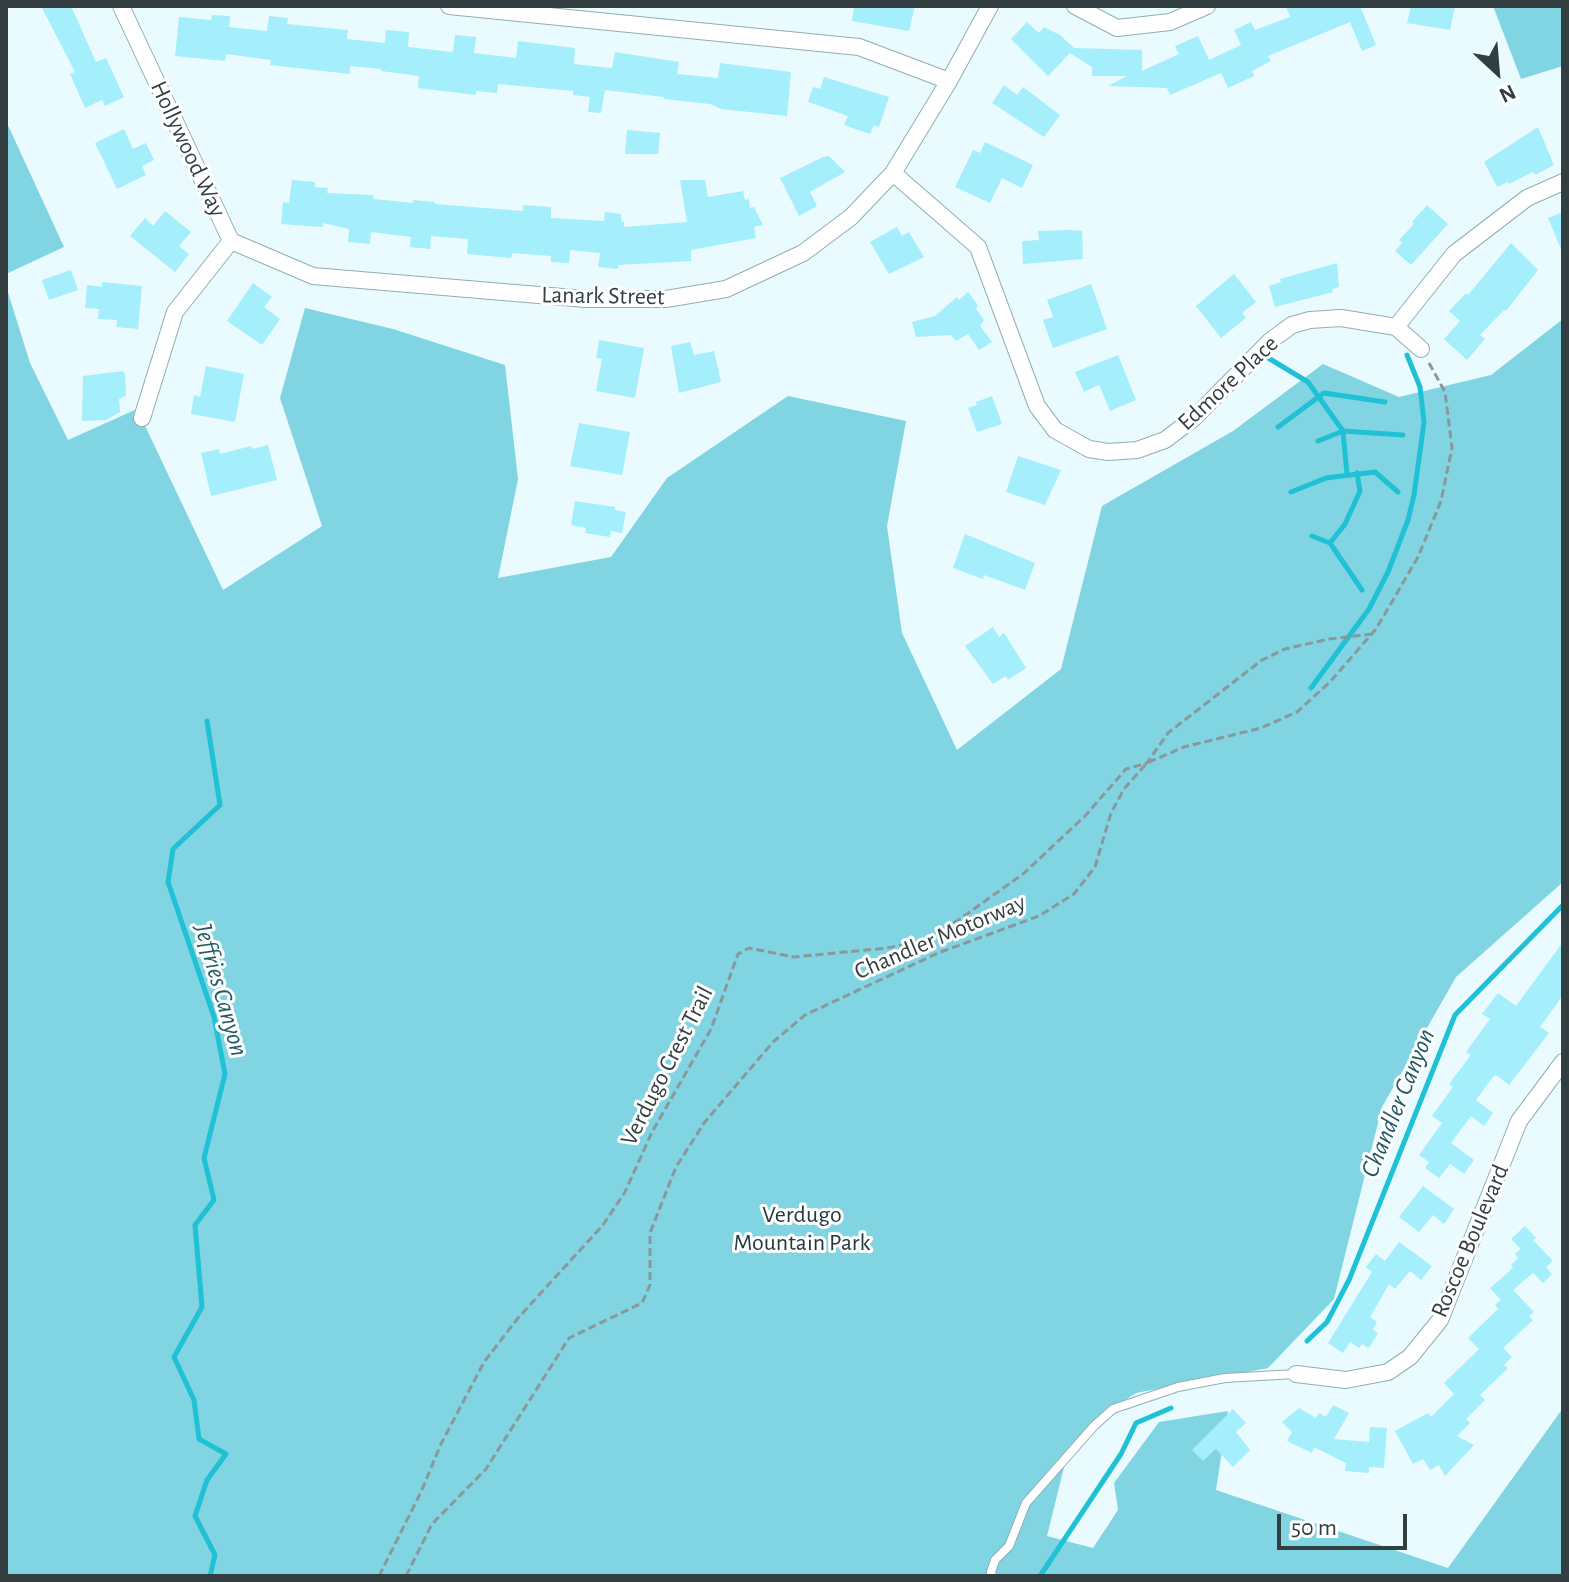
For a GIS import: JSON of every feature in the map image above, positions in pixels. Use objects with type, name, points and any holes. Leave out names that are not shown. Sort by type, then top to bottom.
[{"type":"street","name":"Hollywood Way","points":[[121,6],[231,241],[175,312],[142,418]]},
{"type":"street","points":[[449,6],[859,47],[949,81]]},
{"type":"street","name":"Lanark Street","points":[[231,241],[313,276],[586,299],[666,299],[726,289],[803,253],[851,217],[893,173],[990,6]]},
{"type":"street","points":[[1075,6],[1117,28],[1170,22],[1207,6]]},
{"type":"street","name":"Edmore Place","points":[[893,173],[978,247],[1037,406],[1055,430],[1089,449],[1108,452],[1137,450],[1178,432],[1270,341],[1292,325],[1310,320],[1341,318],[1396,327]]},
{"type":"street","points":[[1421,349],[1396,327],[1454,254],[1527,198],[1563,182]]},
{"type":"street","name":"Roscoe Boulevard","points":[[1296,1374],[1346,1380],[1388,1372],[1410,1357],[1440,1320],[1519,1121],[1563,1062]]},
{"type":"lane","points":[[992,1576],[995,1560],[1009,1546],[1026,1503],[1113,1409],[1178,1387],[1225,1378],[1296,1374]]},
{"type":"path","name":"Chandler Motorway","points":[[406,1576],[432,1524],[486,1469],[569,1338],[642,1303],[650,1285],[650,1233],[676,1167],[704,1123],[773,1042],[805,1015],[938,953],[1039,916],[1074,894],[1095,867],[1111,813],[1124,789],[1147,763],[1184,747],[1261,728],[1297,712],[1330,682],[1372,634],[1418,557],[1441,501],[1452,448],[1445,392],[1421,349]]},
{"type":"path","name":"Verdugo Crest Trail","points":[[379,1576],[441,1444],[484,1362],[518,1318],[603,1225],[625,1192],[652,1132],[711,1029],[738,954],[749,948],[794,957],[808,956],[887,948],[926,940],[1023,874],[1085,816],[1126,769],[1147,763],[1168,733],[1262,660],[1285,649],[1372,634]]},
{"type":"green space","points":[[1493,6],[1563,6],[1563,66],[1521,79]]},
{"type":"green space","points":[[6,121],[64,247],[6,274]]},
{"type":"green space","name":"Verdugo Mountain Park","points":[[6,286],[30,363],[68,440],[137,409],[223,590],[322,526],[280,398],[305,308],[393,329],[505,365],[518,479],[498,578],[611,557],[667,478],[788,396],[906,421],[887,526],[902,633],[957,750],[1061,669],[1102,506],[1233,431],[1323,364],[1399,397],[1491,375],[1563,319],[1563,882],[1456,977],[1382,1107],[1334,1299],[1268,1368],[1136,1393],[1104,1414],[1068,1451],[1047,1536],[1093,1548],[1118,1510],[1114,1483],[1159,1422],[1228,1411],[1216,1490],[1448,1568],[1563,1408],[1563,1576],[6,1576]]},
{"type":"building","points":[[41,6],[71,6],[96,62],[106,58],[124,97],[105,106],[102,100],[85,108],[70,74],[75,72]]},
{"type":"building","points":[[854,6],[915,6],[909,31],[852,21]]},
{"type":"building","points":[[1286,6],[1360,6],[1376,45],[1362,51],[1350,22],[1268,56],[1271,61],[1252,71],[1254,76],[1228,88],[1221,73],[1170,95],[1167,88],[1108,86],[1127,76],[1092,76],[1092,67],[1070,53],[1048,76],[1011,39],[1027,22],[1039,33],[1044,27],[1060,35],[1074,48],[1142,50],[1142,71],[1179,54],[1175,46],[1198,36],[1209,60],[1241,45],[1234,30],[1251,22],[1255,30],[1290,17]]},
{"type":"building","points":[[1411,6],[1455,6],[1450,30],[1407,23]]},
{"type":"building","points":[[212,15],[230,16],[229,27],[267,31],[269,16],[288,18],[287,24],[348,30],[347,39],[385,43],[386,30],[409,32],[408,47],[453,52],[455,35],[476,37],[474,53],[516,58],[518,41],[575,48],[574,64],[612,68],[615,52],[679,62],[677,74],[718,78],[720,63],[791,72],[787,116],[721,109],[710,104],[605,90],[601,113],[588,112],[590,97],[573,95],[573,91],[498,84],[497,93],[476,91],[476,95],[418,88],[419,76],[381,69],[350,66],[350,74],[270,65],[271,60],[226,54],[225,61],[175,56],[179,17],[211,20]]},
{"type":"building","points":[[824,77],[889,97],[879,127],[874,125],[870,134],[844,125],[848,116],[808,102],[813,87],[820,89]]},
{"type":"building","points":[[1004,85],[1017,95],[1023,87],[1060,115],[1044,137],[992,103]]},
{"type":"building","points":[[1538,127],[1554,165],[1535,175],[1533,172],[1497,187],[1484,162]]},
{"type":"building","points":[[124,129],[133,149],[146,143],[154,160],[142,166],[146,175],[117,189],[95,143]]},
{"type":"building","points":[[627,130],[660,133],[658,154],[625,154]]},
{"type":"building","points":[[985,142],[1033,165],[1022,188],[1002,178],[990,203],[955,187],[973,150],[980,153]]},
{"type":"building","points":[[829,156],[845,172],[810,192],[817,206],[799,216],[780,178]]},
{"type":"building","points":[[292,180],[315,182],[315,187],[328,188],[327,193],[373,195],[374,199],[523,211],[523,205],[551,207],[551,218],[604,221],[605,212],[621,214],[624,227],[687,222],[680,180],[705,180],[708,197],[743,191],[745,200],[749,199],[750,208],[754,207],[763,225],[754,227],[756,238],[691,250],[691,261],[618,265],[618,269],[598,267],[600,253],[570,250],[569,263],[551,262],[551,256],[512,253],[511,258],[467,254],[468,239],[431,236],[430,249],[410,247],[411,237],[371,232],[370,244],[348,242],[349,229],[323,223],[323,227],[281,224],[283,202],[289,203]]},
{"type":"building","points":[[1427,205],[1448,224],[1411,265],[1395,251],[1402,243],[1399,240]]},
{"type":"building","points":[[165,211],[191,232],[179,246],[189,254],[175,272],[130,236],[145,218],[153,226]]},
{"type":"building","points":[[1563,212],[1563,254],[1548,218]]},
{"type":"building","points":[[897,227],[902,236],[909,232],[924,257],[889,274],[870,242]]},
{"type":"building","points":[[1038,231],[1082,231],[1083,259],[1023,264],[1022,241],[1039,240]]},
{"type":"building","points":[[1511,243],[1538,270],[1506,311],[1480,335],[1485,339],[1467,360],[1444,339],[1460,321],[1449,311],[1466,293],[1468,295]]},
{"type":"building","points":[[1337,263],[1339,287],[1332,289],[1333,292],[1275,307],[1269,286],[1281,282],[1280,279]]},
{"type":"building","points":[[71,270],[78,290],[49,300],[42,280]]},
{"type":"building","points":[[1234,274],[1256,302],[1242,313],[1246,318],[1221,338],[1196,306]]},
{"type":"building","points":[[102,282],[142,286],[138,329],[116,327],[117,320],[98,319],[99,309],[85,308],[87,285],[102,287]]},
{"type":"building","points":[[253,283],[272,297],[264,307],[280,319],[262,345],[227,321]]},
{"type":"building","points":[[1091,284],[1107,329],[1053,348],[1043,320],[1053,317],[1047,300]]},
{"type":"building","points":[[968,292],[984,320],[980,326],[992,342],[979,350],[968,334],[956,341],[951,335],[916,337],[912,322],[935,316],[957,297],[959,300]]},
{"type":"building","points":[[599,340],[644,348],[635,398],[596,391],[602,359],[596,358]]},
{"type":"building","points":[[690,342],[694,355],[714,351],[721,382],[679,393],[671,346]]},
{"type":"building","points":[[1118,355],[1136,400],[1110,411],[1099,385],[1084,392],[1075,372]]},
{"type":"building","points":[[206,366],[244,374],[235,422],[191,414],[194,395],[200,397]]},
{"type":"building","points":[[123,371],[126,396],[119,399],[120,412],[106,420],[82,421],[83,376]]},
{"type":"building","points":[[992,396],[1002,424],[977,432],[968,408]]},
{"type":"building","points":[[579,423],[630,432],[622,475],[570,466]]},
{"type":"building","points":[[268,445],[277,480],[211,496],[201,453],[219,449],[220,454]]},
{"type":"building","points":[[1018,456],[1061,470],[1045,505],[1006,492]]},
{"type":"building","points":[[575,501],[615,507],[615,510],[626,512],[622,533],[611,531],[610,537],[585,533],[586,528],[571,525]]},
{"type":"building","points":[[965,534],[1035,563],[1025,590],[953,568]]},
{"type":"building","points":[[993,627],[999,637],[1004,633],[1026,668],[1008,680],[1006,676],[993,684],[965,646]]},
{"type":"building","points":[[1563,942],[1563,995],[1540,1027],[1549,1033],[1509,1085],[1496,1075],[1493,1077],[1476,1100],[1493,1113],[1484,1126],[1471,1116],[1451,1143],[1474,1160],[1464,1174],[1450,1164],[1439,1178],[1425,1168],[1429,1162],[1419,1155],[1442,1123],[1432,1116],[1453,1087],[1449,1084],[1471,1055],[1466,1052],[1490,1019],[1482,1014],[1498,993],[1516,1006]]},
{"type":"building","points":[[1423,1186],[1454,1209],[1444,1224],[1433,1215],[1419,1232],[1399,1217]]},
{"type":"building","points":[[1525,1226],[1536,1238],[1533,1240],[1553,1261],[1546,1267],[1552,1274],[1543,1283],[1533,1273],[1513,1290],[1534,1312],[1529,1316],[1533,1320],[1503,1348],[1512,1357],[1504,1365],[1508,1368],[1480,1395],[1485,1400],[1466,1419],[1470,1423],[1457,1436],[1474,1445],[1445,1476],[1439,1465],[1430,1470],[1423,1459],[1413,1464],[1395,1431],[1428,1413],[1431,1417],[1454,1394],[1444,1383],[1479,1349],[1468,1338],[1498,1309],[1495,1305],[1501,1300],[1490,1288],[1513,1268],[1511,1265],[1518,1258],[1515,1254],[1521,1249],[1511,1239]]},
{"type":"building","points":[[1399,1242],[1432,1266],[1421,1280],[1410,1271],[1395,1289],[1389,1284],[1370,1317],[1377,1322],[1373,1330],[1378,1333],[1369,1348],[1362,1344],[1359,1348],[1350,1342],[1343,1353],[1328,1343],[1372,1272],[1366,1267],[1376,1254],[1385,1261]]},
{"type":"building","points":[[1333,1405],[1349,1413],[1334,1439],[1369,1442],[1370,1427],[1387,1428],[1384,1468],[1369,1467],[1369,1473],[1345,1471],[1346,1463],[1314,1447],[1312,1453],[1287,1441],[1292,1432],[1282,1422],[1299,1408],[1316,1418],[1319,1413],[1326,1417]]},
{"type":"building","points":[[1233,1409],[1246,1423],[1236,1432],[1250,1450],[1233,1467],[1216,1449],[1203,1461],[1192,1450]]},
{"type":"waterway","points":[[1260,353],[1308,382],[1343,431],[1347,474]]},
{"type":"waterway","points":[[1311,688],[1369,609],[1388,572],[1408,520],[1424,422],[1420,387],[1407,355]]},
{"type":"waterway","points":[[1278,427],[1324,393],[1385,402]]},
{"type":"waterway","points":[[1318,441],[1343,431],[1403,435]]},
{"type":"waterway","points":[[1291,492],[1326,478],[1375,472],[1398,492]]},
{"type":"waterway","points":[[1330,543],[1345,524],[1360,491],[1357,473]]},
{"type":"waterway","points":[[1312,536],[1330,543],[1362,590]]},
{"type":"waterway","name":"Jeffries Canyon","points":[[207,721],[220,805],[173,849],[168,882],[214,1017],[225,1074],[204,1158],[214,1200],[195,1225],[202,1307],[174,1357],[194,1400],[199,1439],[226,1454],[207,1480],[195,1516],[215,1555],[210,1576]]},
{"type":"waterway","name":"Chandler Canyon","points":[[1307,1341],[1327,1322],[1349,1280],[1455,1015],[1563,905]]},
{"type":"waterway","name":"Chandler Canyon","points":[[1040,1576],[1121,1454],[1136,1423],[1171,1408]]}]
